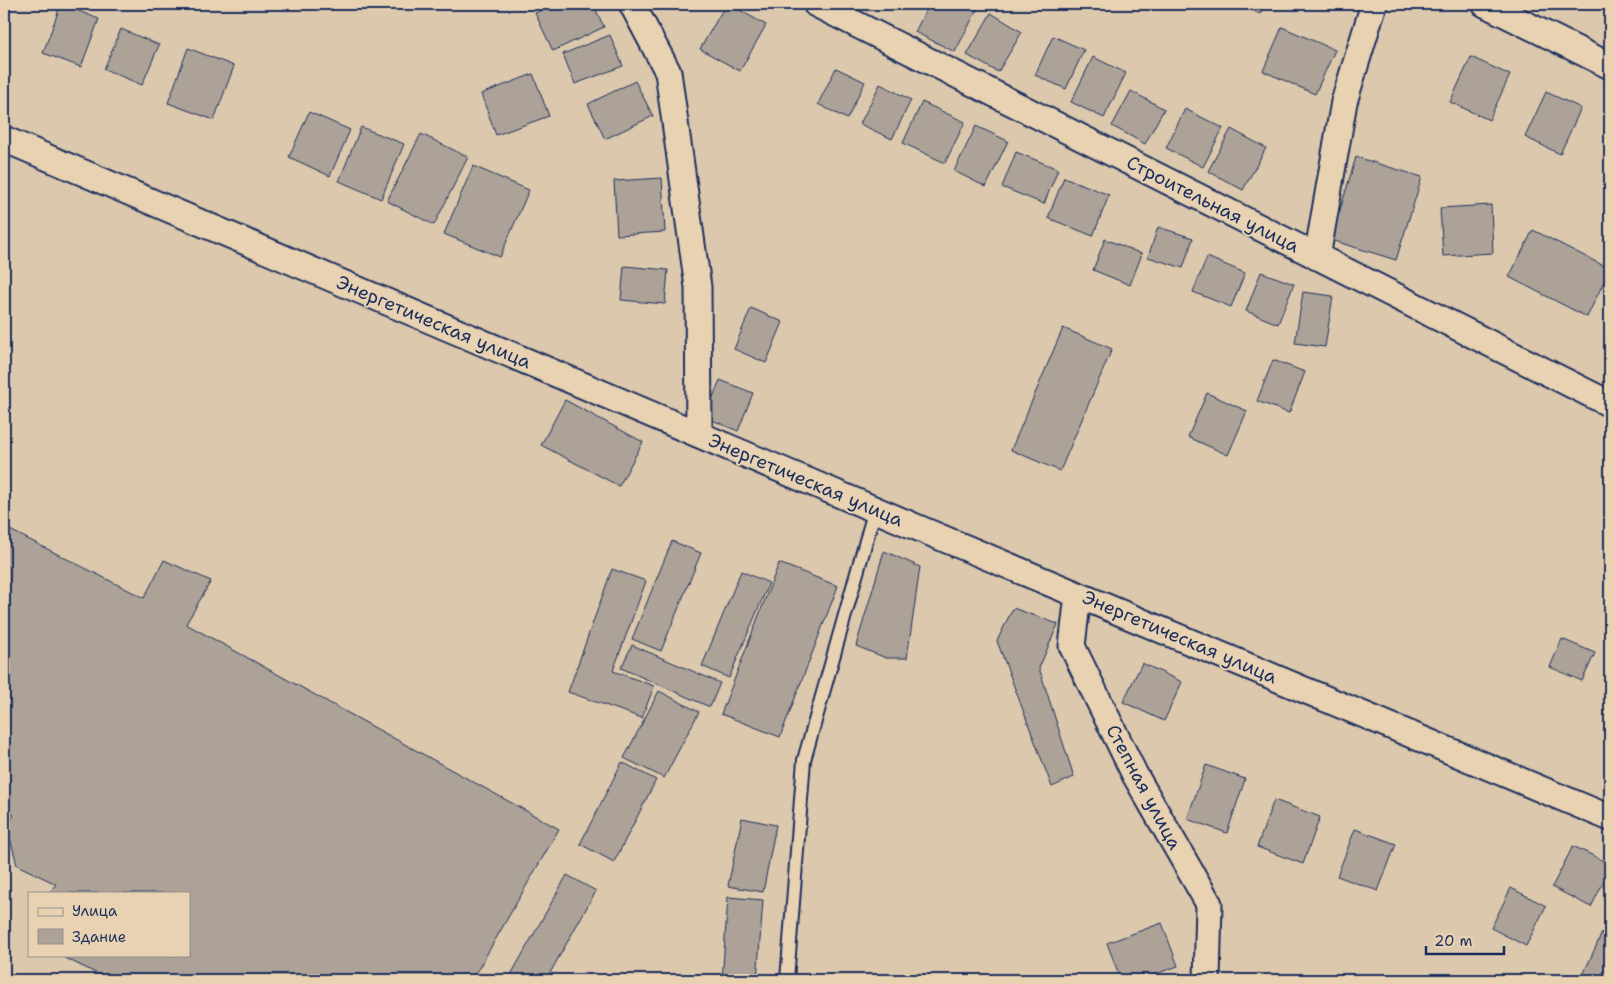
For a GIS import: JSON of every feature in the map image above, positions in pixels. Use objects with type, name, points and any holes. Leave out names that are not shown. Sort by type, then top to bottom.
[{"type":"street","points":[[632,4],[668,72],[698,287],[698,434]]},
{"type":"street","name":"Строительная улица","points":[[816,4],[1610,404]]},
{"type":"street","points":[[1316,257],[1344,102],[1374,4]]},
{"type":"street","points":[[1485,4],[1610,66]]},
{"type":"street","name":"Энергетическая улица","points":[[4,139],[1078,595],[1610,818]]},
{"type":"street","name":"Степная улица","points":[[1078,595],[1072,646],[1135,775],[1209,904],[1207,980]]},
{"type":"lane","points":[[786,980],[804,760],[875,509]]},
{"type":"building","points":[[61,4],[99,19],[81,67],[43,53]]},
{"type":"building","points":[[555,4],[593,4],[604,27],[553,51],[535,13]]},
{"type":"building","points":[[726,4],[766,25],[740,71],[700,49]]},
{"type":"building","points":[[929,4],[980,4],[955,52],[915,32]]},
{"type":"building","points":[[1240,4],[1265,4],[1260,14]]},
{"type":"building","points":[[991,13],[1022,32],[998,72],[967,55]]},
{"type":"building","points":[[1282,27],[1335,50],[1315,94],[1263,71]]},
{"type":"building","points":[[121,29],[159,45],[142,85],[104,69]]},
{"type":"building","points":[[610,35],[623,66],[575,84],[563,54]]},
{"type":"building","points":[[1053,36],[1084,50],[1066,89],[1035,75]]},
{"type":"building","points":[[188,48],[234,66],[214,120],[168,103]]},
{"type":"building","points":[[1093,57],[1126,73],[1104,118],[1071,102]]},
{"type":"building","points":[[1471,57],[1510,75],[1489,120],[1450,102]]},
{"type":"building","points":[[836,68],[865,82],[847,119],[818,104]]},
{"type":"building","points":[[533,74],[549,116],[496,135],[481,94]]},
{"type":"building","points":[[635,81],[653,116],[605,139],[588,104]]},
{"type":"building","points":[[880,84],[911,100],[892,139],[860,124]]},
{"type":"building","points":[[1131,91],[1164,109],[1145,144],[1112,126]]},
{"type":"building","points":[[1546,92],[1581,108],[1560,154],[1525,137]]},
{"type":"building","points":[[922,102],[965,122],[945,163],[903,143]]},
{"type":"building","points":[[1185,109],[1223,128],[1203,167],[1166,148]]},
{"type":"building","points":[[309,112],[350,130],[330,176],[289,157]]},
{"type":"building","points":[[976,126],[1008,141],[986,187],[954,171]]},
{"type":"building","points":[[361,127],[404,144],[381,199],[339,181]]},
{"type":"building","points":[[1231,129],[1266,148],[1243,190],[1208,171]]},
{"type":"building","points":[[421,134],[468,157],[434,225],[387,201]]},
{"type":"building","points":[[1016,152],[1058,169],[1044,204],[1002,187]]},
{"type":"building","points":[[1356,157],[1422,177],[1396,260],[1331,240]]},
{"type":"building","points":[[473,166],[529,190],[500,257],[444,234]]},
{"type":"building","points":[[1610,168],[1610,179],[1605,177]]},
{"type":"building","points":[[1064,177],[1109,195],[1093,236],[1048,218]]},
{"type":"building","points":[[662,178],[665,232],[617,235],[614,181]]},
{"type":"building","points":[[1491,205],[1493,253],[1443,256],[1440,208]]},
{"type":"building","points":[[1158,227],[1193,238],[1183,268],[1148,257]]},
{"type":"building","points":[[1533,230],[1610,269],[1587,317],[1509,277]]},
{"type":"building","points":[[1105,239],[1142,254],[1130,285],[1093,270]]},
{"type":"building","points":[[1207,257],[1245,273],[1231,307],[1193,292]]},
{"type":"building","points":[[624,266],[668,270],[665,304],[621,300]]},
{"type":"building","points":[[1261,272],[1294,284],[1278,324],[1246,311]]},
{"type":"building","points":[[1303,292],[1333,296],[1325,347],[1295,343]]},
{"type":"building","points":[[751,308],[783,322],[766,363],[734,349]]},
{"type":"building","points":[[1063,328],[1112,349],[1060,471],[1011,450]]},
{"type":"building","points":[[1273,360],[1305,372],[1289,413],[1257,401]]},
{"type":"building","points":[[720,380],[753,393],[738,431],[705,417]]},
{"type":"building","points":[[1207,393],[1247,411],[1228,455],[1188,437]]},
{"type":"building","points":[[565,400],[643,442],[619,486],[541,445]]},
{"type":"building","points":[[4,527],[144,598],[164,560],[211,581],[186,624],[559,829],[472,980],[110,980],[61,956],[190,956],[190,892],[50,892],[56,884],[17,865],[7,826],[14,815],[4,808]]},
{"type":"building","points":[[672,541],[701,553],[661,651],[632,639]]},
{"type":"building","points":[[884,551],[920,567],[907,658],[886,658],[856,646]]},
{"type":"building","points":[[779,563],[838,586],[780,737],[721,714]]},
{"type":"building","points":[[612,569],[646,581],[613,671],[654,686],[642,718],[568,692]]},
{"type":"building","points":[[741,571],[769,583],[729,678],[702,666]]},
{"type":"building","points":[[1013,608],[1058,624],[1039,668],[1074,777],[1052,787],[997,641]]},
{"type":"building","points":[[1562,639],[1595,653],[1582,681],[1550,667]]},
{"type":"building","points":[[632,645],[720,683],[710,707],[621,668]]},
{"type":"building","points":[[1142,663],[1182,682],[1164,721],[1123,702]]},
{"type":"building","points":[[659,691],[699,712],[664,778],[624,758]]},
{"type":"building","points":[[622,762],[656,780],[614,862],[580,844]]},
{"type":"building","points":[[1206,765],[1245,779],[1227,833],[1187,819]]},
{"type":"building","points":[[1274,800],[1320,817],[1303,864],[1257,847]]},
{"type":"building","points":[[742,818],[776,825],[763,892],[728,886]]},
{"type":"building","points":[[1355,829],[1396,844],[1378,891],[1337,876]]},
{"type":"building","points":[[1573,846],[1610,864],[1610,869],[1591,907],[1552,887]]},
{"type":"building","points":[[567,875],[596,891],[546,980],[508,980]]},
{"type":"building","points":[[1511,888],[1546,906],[1526,946],[1491,928]]},
{"type":"building","points":[[728,897],[763,900],[757,980],[722,980]]},
{"type":"building","points":[[1162,923],[1178,966],[1139,980],[1121,980],[1107,943]]},
{"type":"building","points":[[1602,933],[1610,936],[1610,980],[1594,980],[1583,975]]}]
